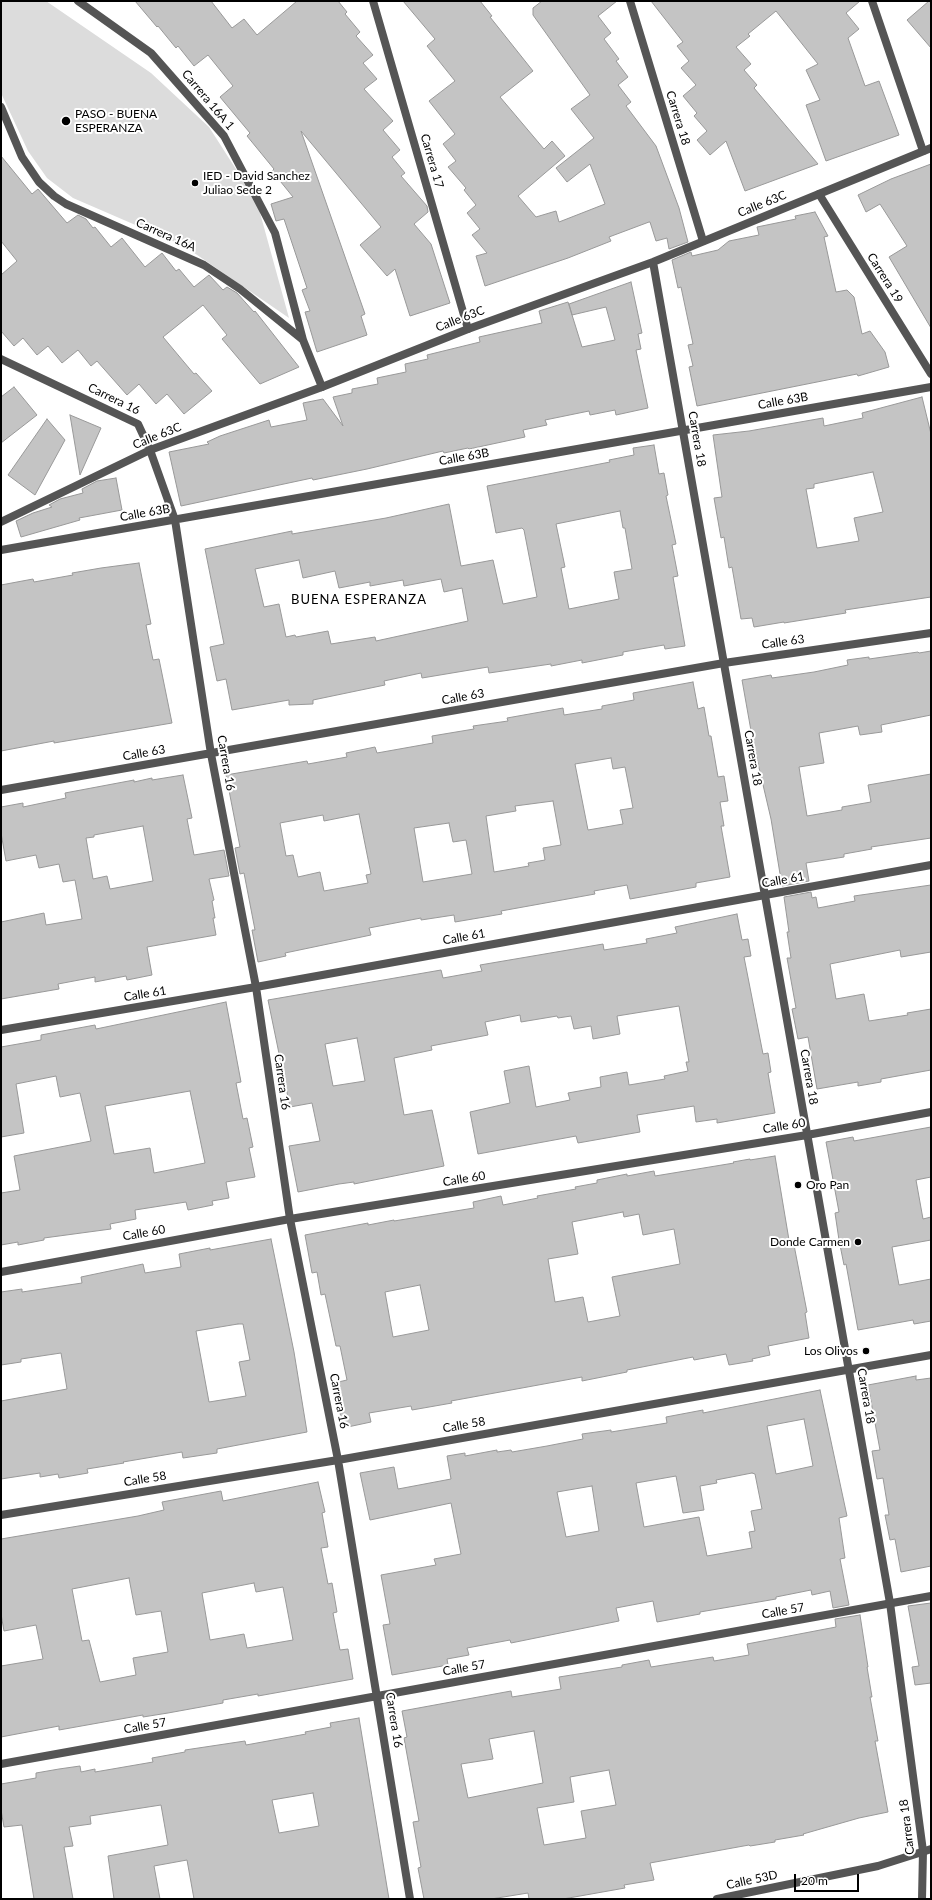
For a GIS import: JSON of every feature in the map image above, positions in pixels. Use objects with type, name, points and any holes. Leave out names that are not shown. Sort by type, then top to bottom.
[{"type":"street","name":"Carrera 16A 1","points":[[78,1],[151,53],[224,136],[275,233],[304,340]]},
{"type":"street","name":"Carrera 17","points":[[373,1],[468,328]]},
{"type":"street","name":"Carrera 18","points":[[630,1],[703,242]]},
{"type":"street","points":[[872,1],[927,150]]},
{"type":"street","name":"Carrera 16A","points":[[1,107],[22,157],[39,182],[54,196],[66,204],[204,265],[240,289],[304,340]]},
{"type":"street","name":"Calle 63C","points":[[1,522],[150,450],[322,387],[468,328],[653,262],[927,150]]},
{"type":"street","name":"Carrera 19","points":[[819,194],[931,374]]},
{"type":"street","name":"Carrera 18","points":[[653,262],[890,1603],[923,1851],[922,1899]]},
{"type":"street","points":[[304,340],[322,387]]},
{"type":"street","name":"Carrera 16","points":[[1,358],[138,424],[150,450],[175,520],[211,754],[256,987],[290,1219],[338,1460],[378,1696],[410,1899]]},
{"type":"street","name":"Calle 63B","points":[[1,550],[931,387]]},
{"type":"street","name":"Calle 63","points":[[1,790],[724,663],[931,633]]},
{"type":"street","name":"Calle 61","points":[[1,1030],[256,987],[931,865]]},
{"type":"street","name":"Calle 60","points":[[1,1272],[290,1219],[807,1135],[931,1112]]},
{"type":"street","name":"Calle 58","points":[[1,1515],[338,1460],[931,1355]]},
{"type":"street","name":"Calle 57","points":[[1,1764],[931,1596]]},
{"type":"street","name":"Calle 53D","points":[[717,1899],[878,1866],[931,1849]]},
{"type":"shaded area","points":[[1,1],[46,1],[151,73],[209,127],[257,202],[289,318],[184,246],[73,198],[47,178],[28,151],[1,93]]},
{"type":"building","points":[[135,1],[211,1],[232,28],[244,19],[257,35],[297,1],[338,1],[347,12],[345,14],[360,32],[356,36],[373,55],[363,63],[377,79],[364,89],[393,121],[383,130],[400,150],[392,157],[405,173],[401,176],[427,206],[428,212],[414,224],[431,244],[450,303],[410,316],[395,269],[387,276],[360,245],[381,227],[301,131],[365,314],[361,316],[367,335],[317,352],[305,312],[310,311],[302,290],[307,288],[284,219],[276,221],[271,204],[293,197],[272,171],[274,169],[247,136],[250,133],[220,97],[233,86],[208,55],[194,66],[178,46],[176,48]]},
{"type":"building","points":[[403,1],[480,1],[492,16],[490,17],[533,71],[500,97],[544,149],[552,141],[565,156],[518,196],[536,217],[556,211],[559,222],[605,204],[590,164],[567,182],[556,168],[594,138],[571,109],[590,95],[533,15],[533,8],[542,1],[617,1],[598,16],[611,33],[604,39],[619,59],[616,61],[628,77],[618,85],[631,102],[626,106],[656,146],[679,208],[688,242],[669,249],[667,238],[656,241],[649,222],[609,237],[611,241],[568,258],[485,286],[476,256],[487,253],[472,235],[480,229],[467,213],[476,205],[464,190],[466,188],[448,167],[456,161],[443,144],[455,134],[429,101],[455,81],[427,46],[435,39]]},
{"type":"building","points":[[651,1],[860,1],[846,13],[859,29],[848,38],[865,86],[879,81],[899,135],[826,161],[806,105],[820,100],[806,70],[818,64],[776,11],[748,34],[750,36],[736,47],[751,64],[744,70],[757,85],[754,88],[818,164],[745,191],[726,141],[710,155],[697,140],[707,131],[694,116],[697,113],[683,96],[696,85],[681,68],[689,61],[677,46],[683,42]]},
{"type":"building","points":[[929,1],[931,1],[931,48],[907,20]]},
{"type":"building","points":[[1,156],[32,194],[38,189],[67,223],[78,215],[86,219],[93,228],[95,227],[111,247],[122,238],[145,267],[162,253],[176,271],[179,269],[194,287],[209,275],[223,290],[227,287],[237,293],[254,312],[255,311],[299,367],[260,384],[222,339],[227,335],[203,305],[163,337],[194,374],[196,373],[212,391],[184,414],[167,394],[156,404],[139,384],[127,395],[97,361],[91,366],[78,350],[62,363],[48,346],[37,355],[23,338],[14,346],[1,331],[1,275],[17,261],[1,241]]},
{"type":"building","points":[[931,164],[931,328],[889,257],[907,246],[880,204],[866,212],[858,195],[891,179]]},
{"type":"building","points":[[815,212],[828,236],[824,237],[836,292],[847,290],[854,297],[862,334],[870,331],[885,352],[889,367],[858,376],[857,374],[697,406],[689,367],[693,366],[688,345],[693,344],[681,287],[678,288],[672,260],[691,252],[692,256],[718,250],[729,241],[759,235],[757,227],[796,219],[795,216]]},
{"type":"building","points":[[631,282],[642,333],[638,334],[641,349],[636,350],[648,408],[616,415],[615,410],[590,415],[589,411],[545,420],[547,425],[523,430],[525,437],[469,449],[444,453],[443,451],[367,469],[313,480],[312,478],[181,506],[169,452],[209,444],[207,442],[220,436],[269,420],[271,427],[307,420],[303,403],[323,399],[343,426],[333,397],[352,393],[352,389],[378,384],[377,378],[406,372],[405,364],[428,359],[427,355],[480,342],[479,337],[542,323],[539,311],[568,302],[572,314],[569,304]],"holes":[[[606,307],[615,340],[582,347],[572,315]]]},
{"type":"building","points":[[14,387],[37,415],[1,443],[1,397]]},
{"type":"building","points":[[922,397],[931,434],[931,597],[845,610],[846,613],[754,627],[752,618],[741,619],[732,567],[729,568],[724,537],[721,538],[714,498],[722,497],[713,435],[749,431],[823,418],[824,426],[863,418],[862,413]],"holes":[[[873,472],[883,512],[854,518],[859,541],[817,548],[806,489],[814,488],[814,484]]]},
{"type":"building","points":[[70,415],[101,428],[80,475]]},
{"type":"building","points":[[47,419],[65,440],[35,495],[8,475]]},
{"type":"building","points":[[654,445],[659,474],[664,473],[668,495],[666,496],[676,544],[672,545],[678,576],[673,577],[685,646],[665,649],[664,645],[623,652],[623,655],[582,663],[582,660],[551,666],[551,664],[489,673],[488,667],[422,678],[421,673],[384,681],[385,685],[313,700],[313,704],[289,705],[289,700],[232,710],[226,679],[217,681],[210,647],[224,644],[205,549],[292,531],[292,534],[386,518],[449,504],[461,566],[493,560],[503,604],[537,597],[524,530],[522,528],[496,533],[487,486],[610,462],[609,460],[634,455],[633,448]],"holes":[[[620,511],[623,528],[625,528],[632,569],[614,572],[619,599],[569,609],[561,568],[565,567],[556,524]],[[299,560],[303,578],[335,571],[339,588],[370,582],[370,586],[403,580],[404,586],[441,579],[444,592],[462,588],[468,621],[376,641],[375,637],[331,644],[328,631],[296,637],[295,635],[286,637],[279,604],[264,607],[255,569]]]},
{"type":"building","points":[[116,478],[122,510],[79,518],[80,520],[21,537],[16,521],[33,513],[52,507],[49,505],[60,499],[83,493],[82,489],[97,481]]},
{"type":"building","points":[[139,563],[151,624],[146,625],[153,660],[159,659],[172,723],[54,743],[54,741],[1,751],[1,585],[33,579],[34,582],[73,575],[72,573]]},
{"type":"building","points":[[931,651],[931,715],[881,725],[882,732],[860,735],[858,726],[819,733],[824,763],[799,767],[807,816],[842,810],[842,807],[871,802],[868,785],[931,774],[931,838],[871,847],[872,849],[844,854],[844,857],[806,863],[809,881],[782,886],[771,819],[753,742],[742,680],[771,675],[772,678],[814,672],[848,665],[847,660],[869,657],[869,659]]},
{"type":"building","points":[[693,682],[698,709],[704,707],[718,777],[724,776],[728,801],[720,802],[724,826],[721,826],[730,877],[696,883],[696,887],[630,899],[627,885],[594,891],[595,894],[501,911],[502,914],[455,922],[454,915],[421,920],[421,918],[369,928],[371,935],[285,953],[286,956],[258,962],[252,930],[255,930],[244,873],[240,874],[235,848],[240,847],[226,775],[307,761],[308,764],[347,757],[346,753],[375,747],[377,753],[433,743],[432,736],[474,729],[473,726],[508,721],[507,718],[563,708],[564,715],[602,709],[602,706],[634,700],[633,693]],"holes":[[[611,758],[613,769],[625,767],[633,808],[620,810],[623,824],[588,830],[575,764]],[[553,801],[561,845],[543,848],[545,860],[528,863],[529,866],[494,872],[486,816],[516,811],[515,806]],[[359,814],[371,874],[366,875],[368,883],[324,891],[320,872],[298,877],[293,855],[286,856],[280,823],[323,815],[324,821]],[[449,823],[453,842],[466,840],[472,874],[423,882],[414,828]]]},
{"type":"building","points":[[183,775],[192,818],[187,819],[194,855],[224,850],[229,876],[209,879],[214,900],[212,901],[216,935],[147,947],[152,975],[127,980],[126,976],[95,982],[95,977],[58,984],[59,989],[1,999],[1,922],[44,913],[46,925],[82,919],[75,880],[63,882],[59,864],[39,868],[36,855],[6,861],[1,833],[1,807],[23,803],[23,807],[66,798],[65,793],[134,780],[134,782],[152,778],[152,780]],"holes":[[[143,826],[153,881],[110,889],[107,876],[93,879],[86,838],[94,837],[94,835]]]},
{"type":"building","points":[[931,885],[931,952],[901,957],[900,950],[830,964],[836,999],[864,994],[869,1021],[908,1015],[907,1013],[931,1009],[931,1070],[881,1079],[881,1082],[858,1086],[858,1082],[817,1089],[808,1037],[798,1039],[792,1009],[796,1008],[787,958],[791,958],[784,897],[811,892],[812,898],[816,897],[818,908],[855,901],[854,896]]},
{"type":"building","points":[[737,914],[742,940],[748,939],[751,956],[744,957],[763,1054],[768,1053],[771,1072],[768,1073],[775,1113],[717,1123],[717,1119],[696,1122],[694,1106],[637,1115],[640,1132],[578,1143],[576,1136],[478,1154],[470,1112],[510,1103],[504,1071],[529,1066],[536,1107],[570,1100],[568,1093],[601,1087],[600,1077],[627,1072],[629,1085],[665,1079],[664,1076],[688,1071],[686,1062],[689,1062],[679,1006],[617,1016],[620,1034],[593,1039],[591,1026],[574,1029],[571,1016],[558,1018],[557,1016],[521,1022],[520,1015],[485,1022],[488,1035],[431,1046],[432,1050],[394,1058],[404,1115],[432,1110],[444,1166],[354,1184],[354,1182],[339,1184],[298,1192],[289,1146],[320,1141],[312,1103],[290,1107],[268,1000],[441,970],[443,978],[482,971],[480,965],[603,944],[604,950],[647,943],[646,939],[677,933],[675,927]],"holes":[[[357,1038],[365,1081],[333,1086],[325,1044]]]},
{"type":"building","points":[[226,1002],[241,1082],[236,1083],[243,1119],[247,1118],[253,1147],[249,1148],[255,1177],[226,1182],[229,1198],[212,1201],[213,1205],[188,1210],[186,1202],[135,1210],[136,1219],[110,1224],[111,1229],[44,1238],[44,1240],[18,1245],[18,1242],[1,1245],[1,1193],[20,1190],[14,1156],[91,1141],[80,1093],[60,1097],[56,1076],[16,1084],[24,1133],[1,1137],[1,1047],[41,1040],[41,1035],[95,1025],[96,1029]],"holes":[[[190,1091],[205,1163],[154,1173],[150,1148],[114,1154],[105,1106]]]},
{"type":"building","points":[[931,1127],[931,1177],[916,1180],[923,1219],[931,1217],[931,1240],[892,1247],[899,1285],[931,1279],[931,1321],[914,1324],[913,1320],[858,1330],[846,1264],[844,1265],[839,1240],[835,1213],[839,1212],[826,1142],[853,1137],[854,1141]]},
{"type":"building","points":[[775,1156],[790,1246],[794,1245],[807,1312],[805,1313],[809,1338],[768,1346],[770,1355],[752,1359],[753,1361],[729,1365],[726,1354],[694,1360],[693,1357],[627,1370],[627,1372],[582,1381],[582,1377],[451,1401],[452,1403],[412,1410],[411,1406],[369,1413],[371,1422],[343,1428],[334,1383],[347,1380],[340,1346],[336,1346],[325,1294],[321,1295],[317,1272],[312,1273],[305,1235],[368,1223],[368,1225],[474,1208],[473,1202],[501,1196],[503,1205],[538,1198],[537,1196],[576,1189],[575,1187],[597,1183],[597,1180],[627,1174],[627,1176],[654,1171],[655,1176]],"holes":[[[623,1212],[624,1217],[639,1214],[643,1235],[674,1229],[680,1264],[612,1277],[620,1316],[588,1322],[583,1297],[555,1302],[548,1259],[578,1254],[572,1222]],[[420,1285],[429,1330],[393,1337],[385,1292]]]},
{"type":"building","points":[[271,1239],[294,1352],[307,1432],[217,1449],[217,1453],[183,1458],[182,1452],[87,1469],[88,1473],[59,1478],[58,1474],[40,1477],[40,1473],[1,1479],[1,1401],[67,1389],[61,1353],[21,1359],[21,1362],[1,1365],[1,1292],[22,1289],[22,1292],[82,1283],[81,1277],[143,1264],[145,1273],[181,1267],[179,1254],[210,1248],[210,1250]],"holes":[[[243,1324],[250,1360],[239,1362],[246,1396],[209,1402],[196,1331]]]},
{"type":"building","points":[[916,1376],[916,1380],[931,1378],[931,1566],[901,1572],[895,1539],[890,1540],[885,1515],[889,1515],[883,1478],[877,1479],[872,1451],[880,1450],[868,1385]]},
{"type":"building","points":[[820,1390],[847,1516],[839,1518],[845,1558],[840,1559],[849,1605],[833,1608],[830,1591],[812,1595],[811,1590],[776,1597],[776,1599],[700,1612],[700,1614],[657,1622],[653,1601],[616,1608],[619,1621],[511,1643],[510,1640],[467,1648],[469,1655],[447,1659],[448,1665],[392,1675],[383,1625],[390,1624],[381,1575],[436,1565],[434,1559],[461,1554],[451,1503],[370,1520],[360,1473],[394,1467],[398,1489],[451,1479],[447,1456],[465,1453],[465,1456],[497,1450],[497,1452],[511,1450],[512,1452],[583,1439],[582,1434],[611,1430],[611,1432],[667,1423],[666,1417],[703,1410],[703,1413]],"holes":[[[804,1419],[813,1466],[776,1474],[767,1426]],[[752,1473],[755,1474],[762,1509],[751,1511],[755,1531],[749,1532],[752,1548],[707,1556],[699,1517],[644,1527],[636,1483],[676,1476],[683,1513],[704,1510],[700,1486],[717,1483],[716,1480]],[[592,1486],[599,1531],[566,1537],[557,1492]]]},
{"type":"building","points":[[318,1482],[325,1512],[322,1513],[328,1547],[321,1548],[328,1584],[332,1583],[337,1612],[333,1613],[340,1650],[348,1649],[353,1679],[258,1696],[258,1694],[223,1700],[223,1703],[168,1713],[143,1717],[143,1715],[59,1730],[59,1726],[1,1737],[1,1666],[43,1659],[36,1625],[4,1631],[1,1614],[1,1539],[138,1516],[164,1510],[162,1502],[221,1491],[223,1501]],"holes":[[[129,1578],[136,1615],[161,1611],[168,1652],[133,1658],[136,1675],[100,1682],[89,1640],[82,1641],[72,1589]],[[254,1583],[256,1592],[283,1587],[293,1640],[247,1648],[244,1634],[210,1640],[202,1593]]]},
{"type":"building","points":[[931,1603],[931,1683],[915,1685],[912,1667],[919,1666],[908,1606]]},
{"type":"building","points":[[860,1615],[872,1697],[870,1697],[878,1741],[875,1741],[888,1812],[859,1818],[803,1834],[804,1835],[775,1840],[775,1842],[749,1845],[650,1863],[654,1880],[624,1885],[625,1888],[563,1899],[529,1899],[528,1893],[491,1899],[424,1899],[418,1868],[421,1867],[413,1822],[419,1821],[404,1738],[407,1737],[402,1711],[511,1691],[512,1697],[561,1689],[559,1677],[622,1667],[622,1665],[649,1660],[651,1667],[713,1657],[714,1661],[749,1655],[747,1644],[836,1627],[835,1619]],"holes":[[[534,1731],[543,1783],[468,1798],[461,1764],[493,1759],[489,1739]],[[609,1770],[616,1805],[581,1811],[586,1838],[544,1845],[537,1808],[574,1802],[570,1777]]]},
{"type":"building","points":[[359,1718],[389,1899],[194,1899],[187,1860],[154,1866],[160,1899],[114,1899],[108,1856],[168,1845],[161,1805],[90,1816],[91,1824],[69,1827],[73,1846],[64,1847],[73,1899],[34,1899],[22,1825],[4,1827],[1,1810],[1,1784],[36,1778],[36,1773],[59,1769],[80,1766],[81,1772],[95,1769],[95,1772],[153,1762],[152,1758],[185,1752],[185,1750],[245,1741],[246,1745],[306,1734],[305,1732],[331,1727],[330,1723]],"holes":[[[313,1793],[319,1826],[279,1833],[272,1800]]]},
{"type":"place","name":"PASO - BUENA ESPERANZA","points":[[66,121]]},
{"type":"place","name":"IED - David Sanchez Juliao Sede 2","points":[[195,183]]},
{"type":"place","name":"Oro Pan","points":[[798,1185]]},
{"type":"place","name":"Donde Carmen","points":[[858,1242]]},
{"type":"place","name":"Los Olivos","points":[[866,1351]]},
{"type":"district","name":"BUENA ESPERANZA","points":[[359,600]]}]
